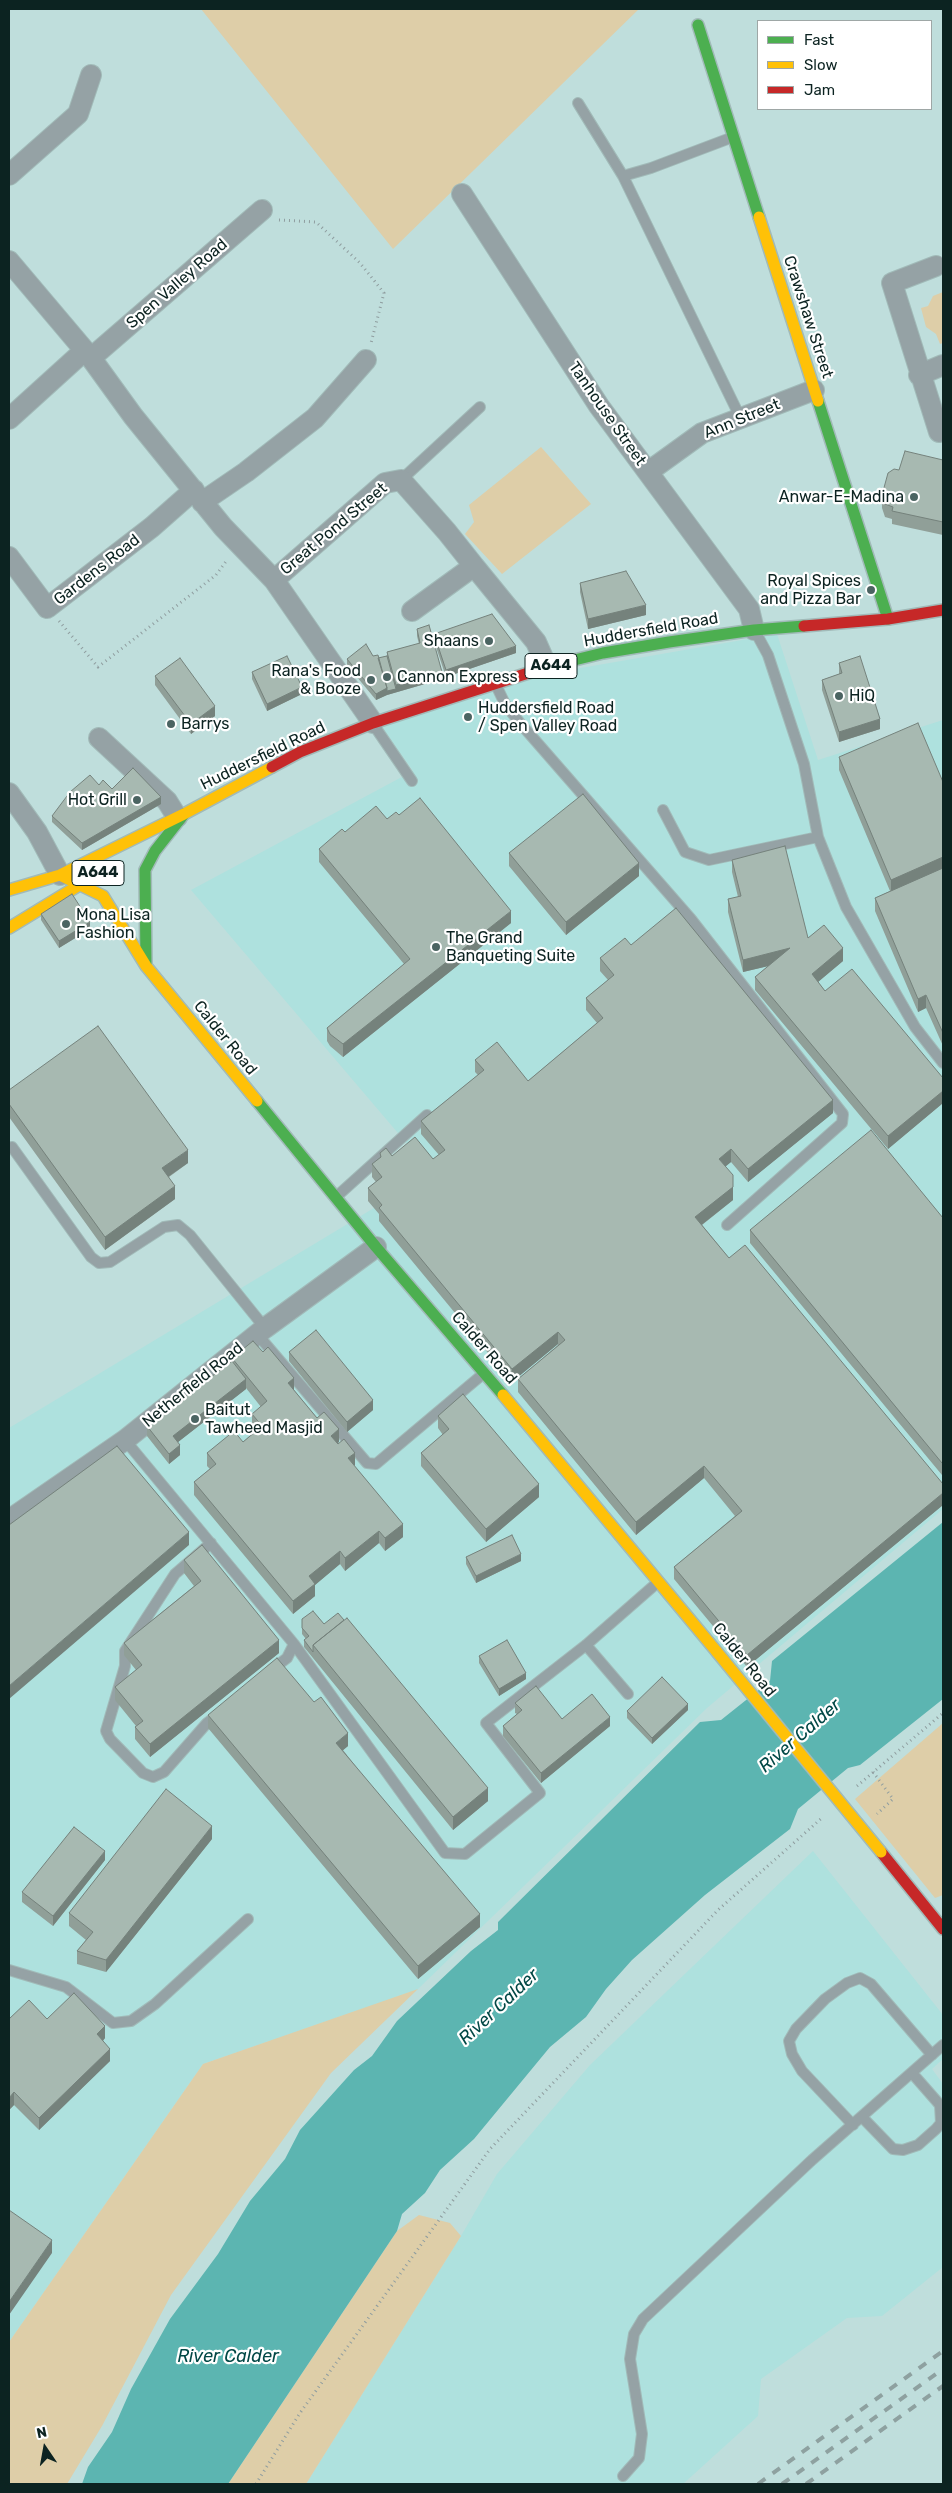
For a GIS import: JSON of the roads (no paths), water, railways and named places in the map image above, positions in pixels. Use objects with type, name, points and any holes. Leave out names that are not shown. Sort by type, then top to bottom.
[{"type":"main road","name":"Crawshaw Street","points":[[698,25],[888,618]]},
{"type":"main road","name":"Huddersfield Road","points":[[9,890],[60,875],[181,816],[300,752],[373,723],[547,667],[603,653],[754,630],[888,618],[943,610]]},
{"type":"main road","name":"Huddersfield Road","points":[[127,855],[181,816]]},
{"type":"main road","points":[[146,966],[145,870],[155,851],[181,816]]},
{"type":"main road","name":"A644","points":[[9,928],[112,865]]},
{"type":"main road","name":"Calder Road","points":[[60,875],[103,896],[146,966],[376,1247],[717,1652],[943,1929]]},
{"type":"street","points":[[9,175],[78,114],[91,75]]},
{"type":"street","name":"Tanhouse Street","points":[[462,194],[599,406],[749,609],[754,630]]},
{"type":"street","name":"Spen Valley Road","points":[[9,419],[258,214]]},
{"type":"street","points":[[9,261],[88,355],[133,416],[198,496],[274,580],[373,723]]},
{"type":"street","points":[[936,266],[892,283],[919,375],[939,432]]},
{"type":"street","points":[[198,496],[246,472],[316,418],[366,360]]},
{"type":"street","points":[[919,375],[943,365]]},
{"type":"street","name":"Ann Street","points":[[648,472],[702,433],[814,390]]},
{"type":"street","name":"Great Pond Street","points":[[274,580],[385,484],[401,480],[447,532],[536,642],[547,667]]},
{"type":"street","name":"Gardens Road","points":[[9,557],[47,608],[152,527],[198,496]]},
{"type":"street","points":[[412,610],[474,566]]},
{"type":"street","points":[[100,738],[181,816]]},
{"type":"street","points":[[9,793],[37,832],[60,875]]},
{"type":"street","name":"Netherfield Road","points":[[9,1520],[125,1440],[261,1331],[376,1247]]},
{"type":"lane","points":[[578,103],[623,176],[741,419]]},
{"type":"lane","points":[[623,176],[651,168],[734,136]]},
{"type":"lane","points":[[401,480],[480,407]]},
{"type":"lane","points":[[754,630],[768,655],[804,764],[818,837],[846,907],[915,1027],[943,1063]]},
{"type":"lane","points":[[496,684],[505,704],[520,723],[691,919],[843,1114],[842,1124],[727,1225]]},
{"type":"lane","points":[[373,723],[412,781]]},
{"type":"lane","points":[[663,810],[685,852],[709,860],[818,837]]},
{"type":"lane","points":[[335,1197],[427,1115]]},
{"type":"lane","points":[[12,1147],[91,1257],[98,1263],[110,1262],[164,1227],[178,1225],[190,1234],[261,1331],[367,1463],[376,1464],[484,1373]]},
{"type":"lane","points":[[125,1440],[294,1644],[445,1853],[465,1854],[540,1793],[486,1722],[586,1645],[659,1582]]},
{"type":"lane","points":[[211,1543],[175,1574],[124,1651],[125,1666],[106,1731],[110,1739],[143,1773],[153,1776],[164,1772],[207,1723],[229,1705]]},
{"type":"lane","points":[[265,1676],[287,1658],[294,1644]]},
{"type":"lane","points":[[586,1645],[628,1694]]},
{"type":"lane","points":[[9,1970],[66,1987],[113,2023],[131,2021],[155,2004],[248,1919]]},
{"type":"lane","points":[[853,2125],[802,2071],[792,2054],[789,2040],[796,2028],[825,1999],[846,1983],[860,1978],[871,1984],[932,2055]]},
{"type":"lane","points":[[623,2476],[639,2458],[642,2434],[630,2359],[634,2334],[643,2319],[812,2160],[943,2045]]},
{"type":"lane","points":[[862,2117],[893,2149],[903,2150],[918,2145],[941,2123],[940,2105],[912,2073]]},
{"type":"water","name":"River Calder","points":[[943,1522],[943,1699],[860,1765],[848,1768],[798,1809],[790,1829],[705,1895],[632,1960],[606,1989],[586,2017],[550,2047],[474,2139],[440,2170],[425,2193],[402,2214],[397,2231],[228,2484],[82,2484],[88,2467],[112,2432],[131,2389],[170,2319],[218,2254],[250,2201],[285,2159],[300,2130],[354,2070],[372,2056],[397,2021],[471,1951],[498,1930],[498,1922],[700,1722],[721,1720],[770,1681],[772,1661]]},
{"type":"railway","points":[[758,2484],[943,2351]]},
{"type":"railway","points":[[782,2484],[943,2369]]},
{"type":"railway","points":[[806,2484],[943,2386]]},
{"type":"place","name":"Anwar-E-Madina","points":[[914,497]]},
{"type":"place","name":"Royal Spices and Pizza Bar","points":[[871,590]]},
{"type":"place","name":"Shaans","points":[[489,641]]},
{"type":"place","name":"Cannon Express","points":[[387,677]]},
{"type":"place","name":"Rana's Food & Booze","points":[[371,680]]},
{"type":"place","name":"HiQ","points":[[839,696]]},
{"type":"place","name":"Huddersfield Road / Spen Valley Road","points":[[468,717]]},
{"type":"place","name":"Barrys","points":[[171,724]]},
{"type":"place","name":"Hot Grill","points":[[137,800]]},
{"type":"place","name":"Mona Lisa Fashion","points":[[66,924]]},
{"type":"place","name":"The Grand Banqueting Suite","points":[[436,947]]},
{"type":"place","name":"Baitut Tawheed Masjid","points":[[195,1419]]}]
